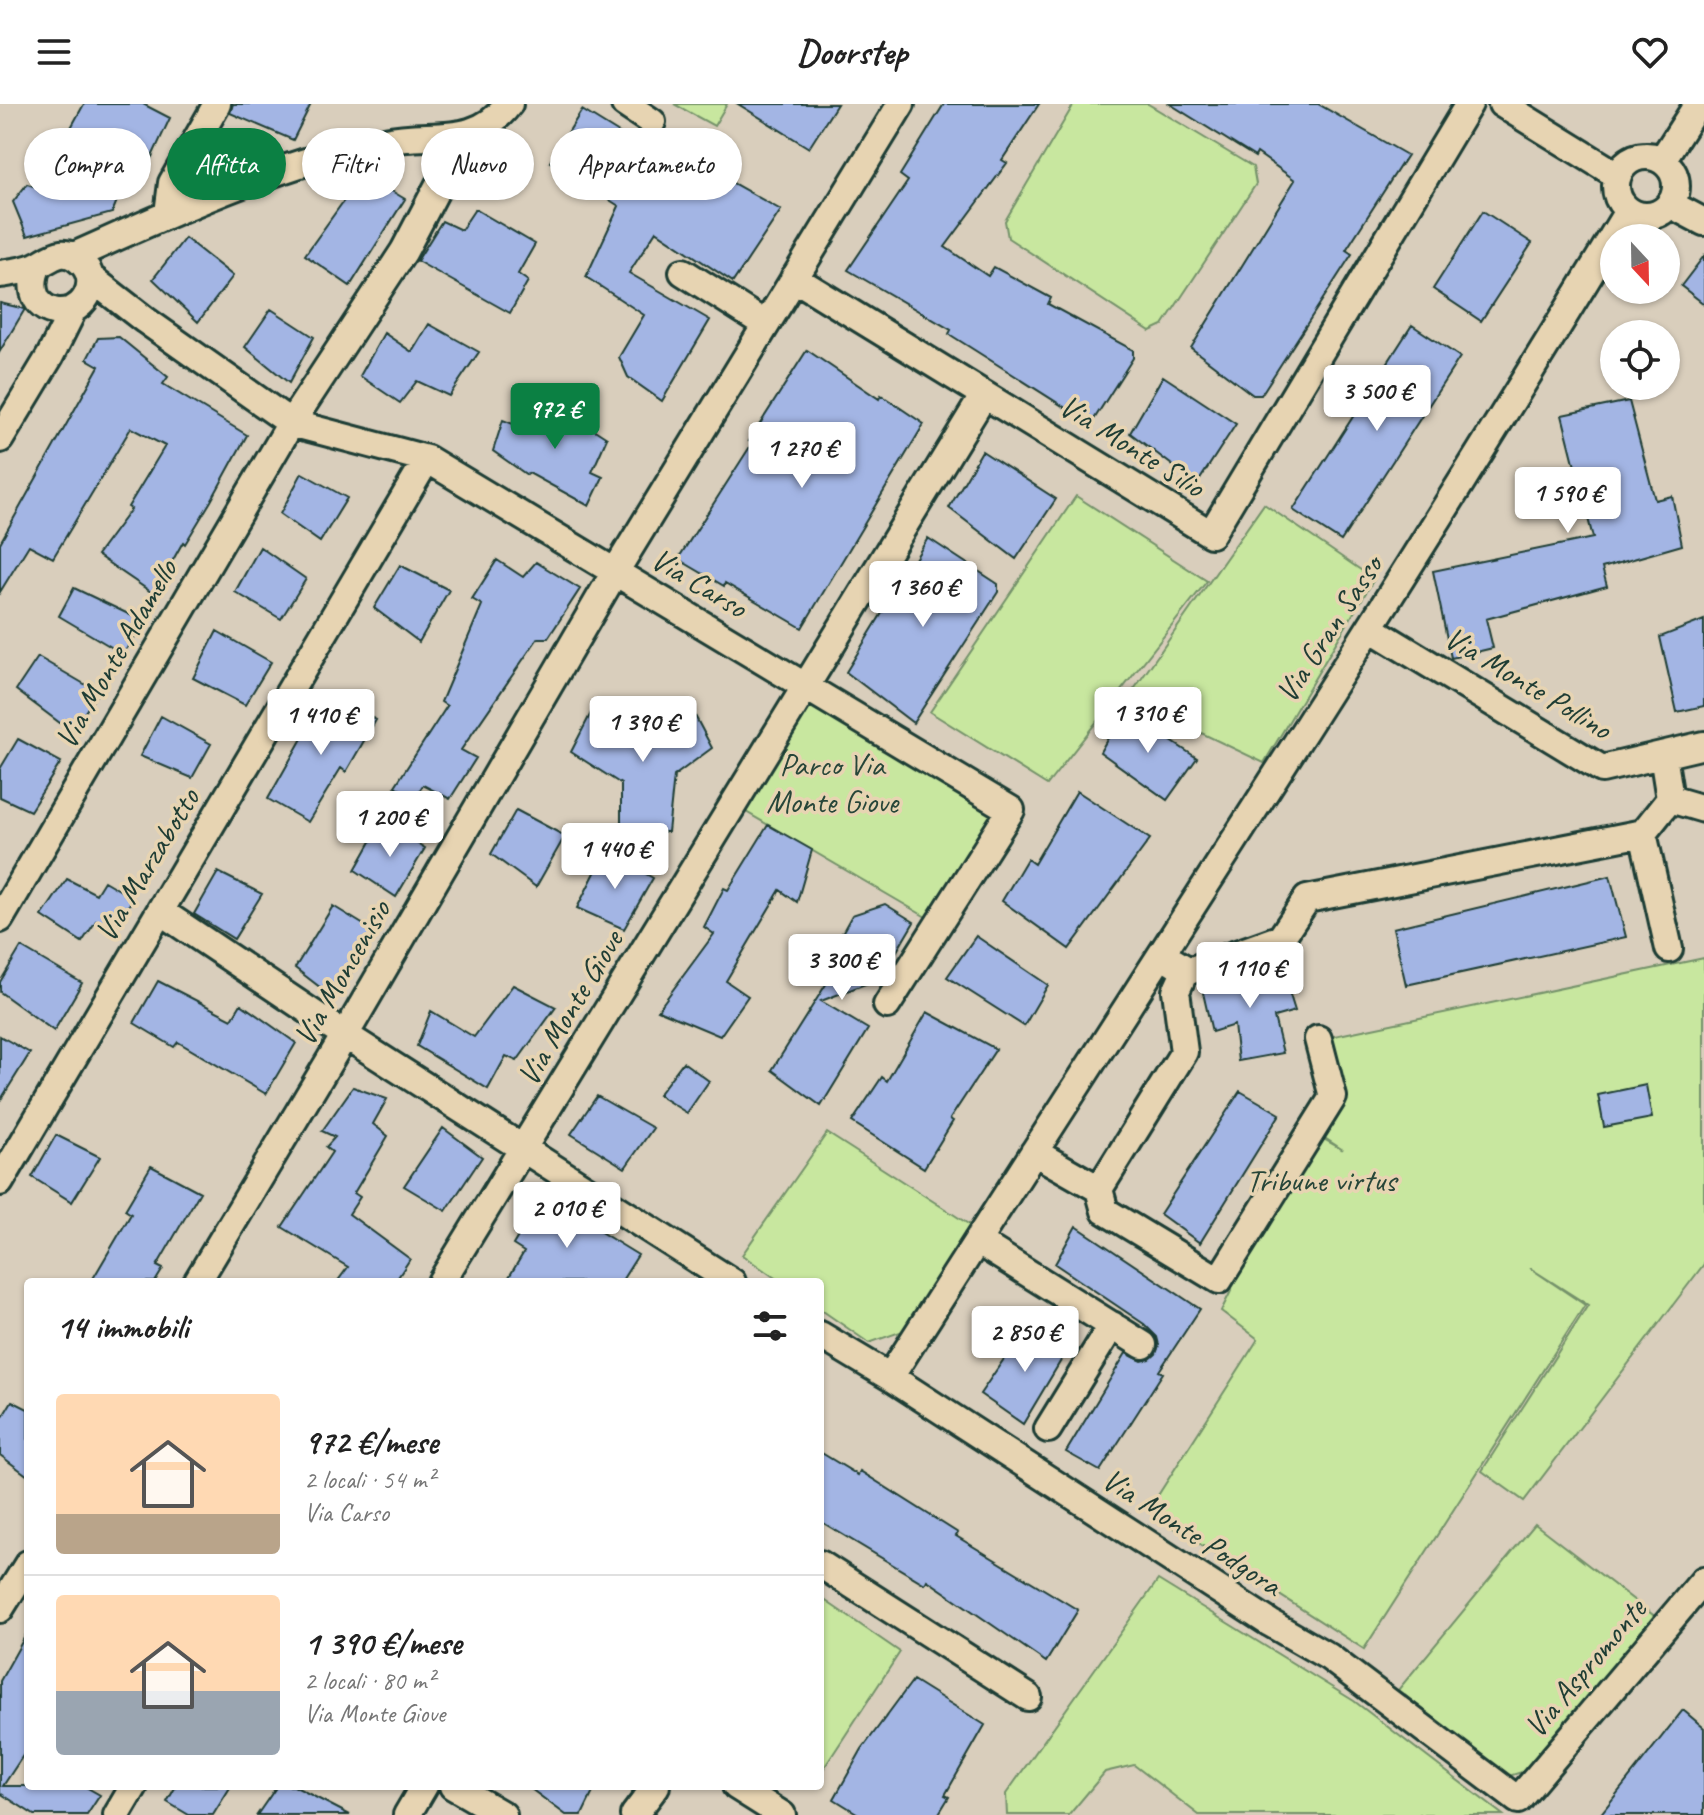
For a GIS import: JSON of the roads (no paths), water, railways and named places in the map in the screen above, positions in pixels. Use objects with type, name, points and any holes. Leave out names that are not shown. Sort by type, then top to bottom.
[{"type":"street","points":[[168,214],[172,183],[217,104]]},
{"type":"street","points":[[482,128],[509,104]]},
{"type":"street","points":[[625,104],[652,122]]},
{"type":"street","name":"Via Moncenisio","points":[[199,1278],[615,572],[901,104]]},
{"type":"street","name":"Via Monte Silio","points":[[794,278],[1211,534],[1469,104]]},
{"type":"street","points":[[1502,104],[1545,115],[1617,175]]},
{"type":"street","points":[[1662,160],[1698,104]]},
{"type":"street","points":[[0,274],[38,265],[55,255],[74,256],[168,214],[270,174],[377,143],[421,137]]},
{"type":"street","points":[[1654,156],[1662,160],[1669,167],[1676,185],[1670,204],[1655,215],[1636,215],[1628,211],[1616,195],[1617,175],[1622,167],[1636,157],[1654,156]]},
{"type":"street","name":"Via Monte Adamello","points":[[0,919],[291,423],[404,251],[431,200]]},
{"type":"street","points":[[1670,204],[1704,222]]},
{"type":"street","name":"Via Gran Sasso","points":[[890,1377],[1370,628],[1516,397],[1628,211]]},
{"type":"street","points":[[0,439],[91,288],[91,278],[82,262],[74,256]]},
{"type":"street","points":[[38,265],[32,283],[58,342]]},
{"type":"street","points":[[683,272],[765,324]]},
{"type":"street","name":"Via Carso","points":[[91,278],[291,423],[427,459],[1011,810],[887,1005]]},
{"type":"street","points":[[0,283],[64,312],[77,307]]},
{"type":"street","name":"Via Carso","points":[[77,307],[145,320]]},
{"type":"street","name":"Via Monte Giove","points":[[443,1278],[984,395]]},
{"type":"street","name":"Via Marzabotto","points":[[0,1182],[427,459]]},
{"type":"street","name":"Via Monte Pollino","points":[[1370,628],[1602,769],[1704,745]]},
{"type":"street","points":[[1160,954],[1189,971],[1281,938],[1307,899],[1643,833],[1670,799],[1663,755]]},
{"type":"street","points":[[1670,799],[1704,809]]},
{"type":"street","points":[[1643,833],[1669,949]]},
{"type":"street","points":[[160,911],[345,1035],[726,1278]]},
{"type":"street","points":[[1099,1189],[1184,1052],[1176,991],[1186,969]]},
{"type":"street","points":[[1034,1152],[1099,1189],[1105,1211],[1219,1280],[1333,1097],[1318,1039]]},
{"type":"street","points":[[977,1241],[1143,1345]]},
{"type":"street","points":[[1048,1429],[1112,1325]]},
{"type":"street","name":"Via Monte Podgora","points":[[824,1337],[1270,1623],[1329,1657],[1518,1800]]},
{"type":"street","points":[[824,1567],[1028,1697]]},
{"type":"street","points":[[0,1609],[24,1570]]},
{"type":"street","name":"Via Aspromonte","points":[[1518,1800],[1704,1580]]},
{"type":"street","points":[[117,1815],[132,1790]]},
{"type":"street","points":[[407,1815],[422,1790]]},
{"type":"street","points":[[460,1790],[503,1815]]},
{"type":"street","points":[[634,1815],[653,1790]]},
{"type":"street","points":[[742,1790],[782,1815]]},
{"type":"park label","name":"Parco Via Monte Giove","points":[[832,782]]},
{"type":"park label","name":"Tribune virtus","points":[[1321,1180]]}]
